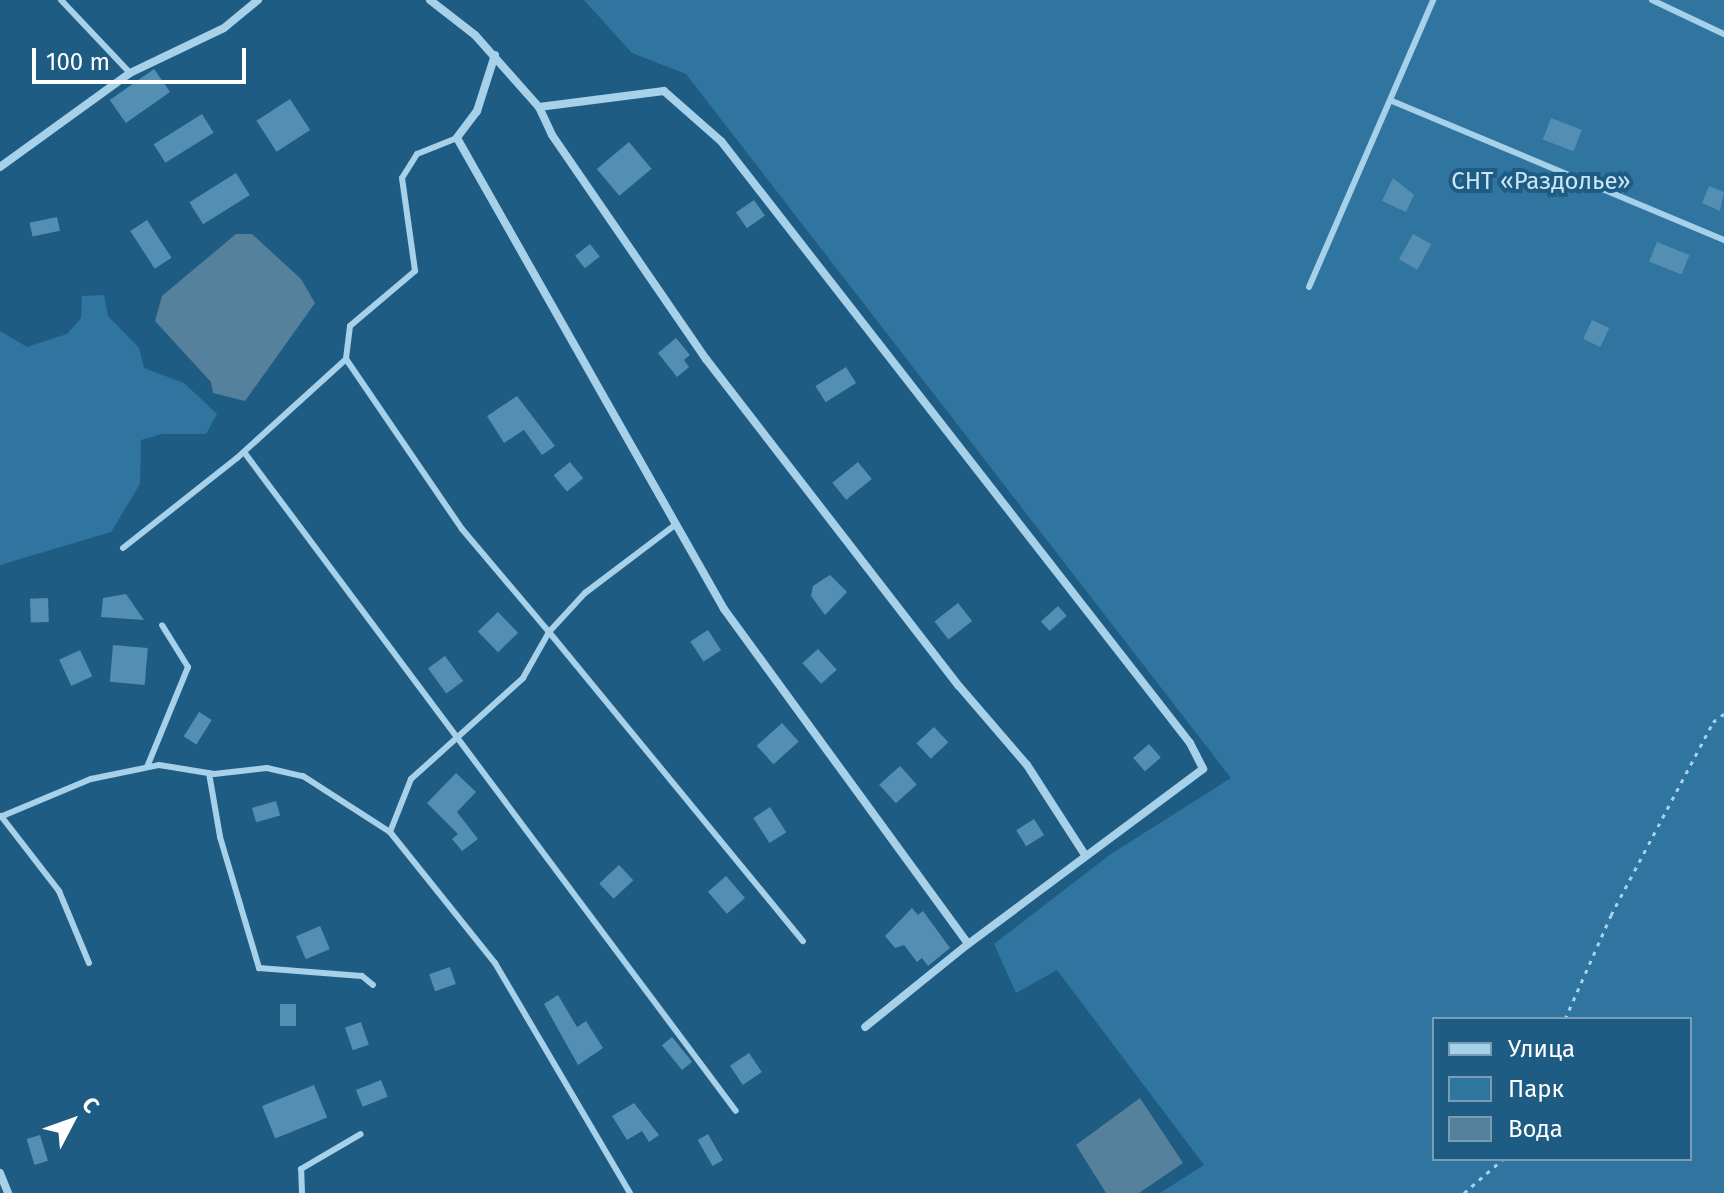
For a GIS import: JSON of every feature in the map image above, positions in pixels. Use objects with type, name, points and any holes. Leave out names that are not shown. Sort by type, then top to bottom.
[{"type":"street","points":[[0,167],[130,73],[224,28],[258,0]]},
{"type":"street","points":[[430,0],[495,55],[539,107],[552,135],[706,359],[959,686],[1027,765],[1085,855]]},
{"type":"street","points":[[495,55],[477,111],[457,138],[724,609],[968,944]]},
{"type":"street","points":[[539,107],[664,91],[721,141],[1190,743],[1203,769],[968,944],[865,1027]]},
{"type":"street","points":[[0,1173],[8,1193]]},
{"type":"lane","points":[[61,0],[130,73]]},
{"type":"lane","points":[[1309,287],[1392,101],[1433,0]]},
{"type":"lane","points":[[1652,0],[1724,34]]},
{"type":"lane","points":[[1392,101],[1724,240]]},
{"type":"lane","points":[[123,548],[244,452],[346,359],[350,326],[415,271],[402,178],[417,154],[457,138]]},
{"type":"lane","points":[[346,359],[462,529],[803,941]]},
{"type":"lane","points":[[244,452],[453,736],[736,1111]]},
{"type":"lane","points":[[390,832],[411,779],[453,736],[523,678],[549,632],[585,593],[675,525]]},
{"type":"lane","points":[[147,767],[181,696],[188,667],[162,625]]},
{"type":"lane","points":[[89,963],[59,891],[1,816],[91,779],[147,767],[209,773],[267,768],[303,776],[390,832],[495,963],[630,1193]]},
{"type":"lane","points":[[209,773],[220,837],[259,968],[362,976],[373,985]]},
{"type":"lane","points":[[302,1193],[301,1169],[361,1134]]},
{"type":"path","points":[[1566,1017],[1611,915],[1713,722],[1724,714]]},
{"type":"path","points":[[1464,1193],[1501,1161]]},
{"type":"green space","name":"СНТ «Раздолье»","points":[[584,0],[1724,0],[1724,1193],[1160,1193],[1204,1165],[1057,970],[1016,993],[994,944],[1111,854],[1231,778],[686,74],[632,53]]},
{"type":"green space","points":[[104,295],[108,316],[139,348],[144,368],[184,383],[217,414],[206,434],[162,434],[141,440],[140,484],[111,532],[0,565],[0,331],[27,347],[67,334],[81,318],[82,296]]},
{"type":"water","points":[[236,234],[252,234],[301,279],[315,303],[245,401],[213,393],[211,382],[155,321],[162,296]]},
{"type":"water","points":[[1140,1098],[1183,1163],[1139,1193],[1106,1193],[1076,1145]]},
{"type":"building","points":[[154,69],[170,92],[126,123],[110,100]]},
{"type":"building","points":[[290,99],[310,130],[277,152],[256,121]]},
{"type":"building","points":[[202,114],[214,133],[165,163],[154,144]]},
{"type":"building","points":[[1551,118],[1582,130],[1574,151],[1543,139]]},
{"type":"building","points":[[629,142],[651,169],[619,196],[597,169]]},
{"type":"building","points":[[236,173],[250,195],[203,224],[189,202]]},
{"type":"building","points":[[1393,178],[1414,195],[1406,212],[1382,201]]},
{"type":"building","points":[[1709,186],[1724,192],[1720,211],[1702,203]]},
{"type":"building","points":[[754,200],[765,216],[747,228],[736,213]]},
{"type":"building","points":[[57,217],[60,231],[33,237],[30,223]]},
{"type":"building","points":[[147,220],[172,258],[155,269],[130,231]]},
{"type":"building","points":[[1413,234],[1431,244],[1417,270],[1399,259]]},
{"type":"building","points":[[1657,242],[1689,255],[1682,275],[1649,261]]},
{"type":"building","points":[[590,244],[600,257],[585,268],[575,256]]},
{"type":"building","points":[[1592,320],[1609,328],[1600,347],[1583,339]]},
{"type":"building","points":[[676,338],[690,355],[684,360],[689,367],[677,377],[658,353]]},
{"type":"building","points":[[846,367],[856,383],[826,402],[815,386]]},
{"type":"building","points":[[517,396],[555,446],[542,455],[524,430],[504,443],[487,416]]},
{"type":"building","points":[[570,462],[583,478],[567,492],[554,475]]},
{"type":"building","points":[[858,462],[872,479],[846,500],[832,483]]},
{"type":"building","points":[[830,575],[847,592],[825,615],[811,596],[813,586]]},
{"type":"building","points":[[126,594],[144,620],[101,617],[103,598]]},
{"type":"building","points":[[48,598],[49,622],[31,623],[30,599]]},
{"type":"building","points":[[958,603],[972,621],[949,640],[934,621]]},
{"type":"building","points":[[1058,606],[1067,616],[1050,631],[1041,621]]},
{"type":"building","points":[[498,612],[518,633],[498,652],[478,631]]},
{"type":"building","points":[[708,630],[721,650],[703,662],[690,641]]},
{"type":"building","points":[[113,645],[148,648],[145,685],[110,682]]},
{"type":"building","points":[[818,649],[837,670],[821,684],[802,663]]},
{"type":"building","points":[[80,650],[92,676],[71,686],[59,660]]},
{"type":"building","points":[[445,656],[463,681],[446,693],[428,668]]},
{"type":"building","points":[[199,712],[212,720],[196,745],[184,737]]},
{"type":"building","points":[[782,723],[799,742],[773,764],[757,746]]},
{"type":"building","points":[[934,727],[948,742],[931,759],[916,743]]},
{"type":"building","points":[[1149,744],[1161,758],[1145,771],[1133,758]]},
{"type":"building","points":[[900,766],[917,785],[896,803],[879,785]]},
{"type":"building","points":[[456,773],[476,792],[457,812],[478,839],[462,851],[452,839],[458,834],[427,803]]},
{"type":"building","points":[[276,801],[280,815],[256,822],[252,808]]},
{"type":"building","points":[[770,807],[786,832],[770,843],[753,818]]},
{"type":"building","points":[[1034,819],[1044,835],[1026,846],[1016,830]]},
{"type":"building","points":[[619,865],[633,880],[614,899],[599,883]]},
{"type":"building","points":[[726,876],[745,898],[727,914],[708,892]]},
{"type":"building","points":[[912,908],[918,915],[923,911],[950,948],[928,966],[922,958],[917,962],[904,945],[895,948],[885,936]]},
{"type":"building","points":[[320,926],[330,949],[306,959],[296,936]]},
{"type":"building","points":[[450,967],[456,984],[435,991],[429,974]]},
{"type":"building","points":[[558,995],[577,1027],[586,1021],[603,1048],[578,1065],[544,1004]]},
{"type":"building","points":[[280,1004],[296,1004],[296,1026],[280,1026]]},
{"type":"building","points":[[361,1022],[369,1045],[353,1050],[345,1028]]},
{"type":"building","points":[[672,1037],[692,1062],[682,1070],[662,1045]]},
{"type":"building","points":[[749,1053],[762,1072],[743,1085],[730,1066]]},
{"type":"building","points":[[381,1080],[388,1097],[363,1107],[356,1090]]},
{"type":"building","points":[[314,1085],[327,1117],[275,1138],[262,1106]]},
{"type":"building","points":[[634,1103],[659,1135],[649,1142],[642,1131],[627,1140],[612,1116]]},
{"type":"building","points":[[708,1134],[723,1160],[713,1166],[698,1140]]},
{"type":"building","points":[[40,1135],[48,1161],[35,1165],[27,1139]]}]
